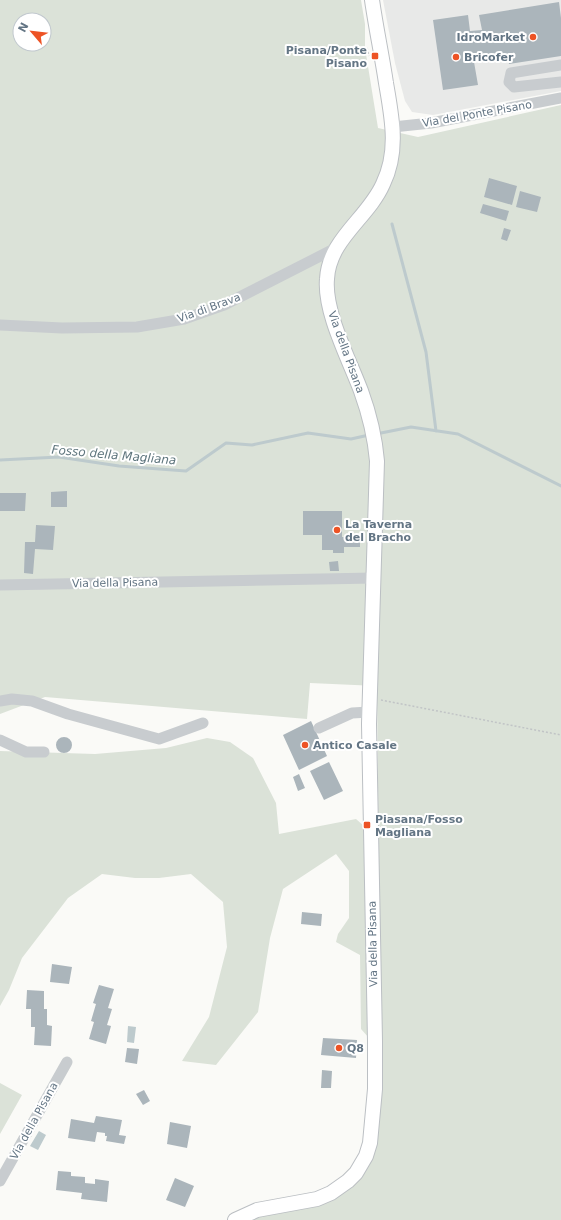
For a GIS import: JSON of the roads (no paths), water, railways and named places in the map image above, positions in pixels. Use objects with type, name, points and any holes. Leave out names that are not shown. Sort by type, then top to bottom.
[{"type":"main road","name":"Via della Pisana","points":[[235,1220],[257,1210],[317,1199],[336,1190],[352,1177],[359,1168],[368,1151],[374,1104],[375,1047],[369,712],[377,469],[376,451],[370,420],[362,393],[335,325],[326,285],[327,274],[336,248],[370,205],[383,184],[392,156],[394,127],[372,0]]},
{"type":"street","points":[[561,65],[511,73],[508,82],[514,87],[561,82]]},
{"type":"street","name":"Via del Ponte Pisano","points":[[394,127],[431,123],[561,98]]},
{"type":"street","name":"Via di Brava","points":[[0,325],[62,328],[136,328],[184,319],[224,305],[336,248]]},
{"type":"street","name":"Via della Pisana","points":[[0,585],[374,578]]},
{"type":"street","points":[[0,700],[12,699],[32,701],[68,714],[159,738],[203,723]]},
{"type":"street","points":[[319,728],[352,713],[369,712]]},
{"type":"street","points":[[0,740],[26,752],[44,752]]},
{"type":"street","name":"Via della Pisana","points":[[0,1182],[67,1062]]},
{"type":"waterway","points":[[392,224],[426,352],[436,431]]},
{"type":"waterway","name":"Fosso della Magliana","points":[[376,434],[411,427],[458,434],[561,486]]},
{"type":"waterway","name":"Fosso della Magliana","points":[[0,460],[59,457],[119,466],[186,471],[226,443],[252,445],[308,433],[351,439],[369,435]]},
{"type":"place","name":"IdroMarket","points":[[533,37]]},
{"type":"place","name":"Pisana/Ponte Pisano","points":[[375,56]]},
{"type":"place","name":"Bricofer","points":[[456,57]]},
{"type":"place","name":"La Taverna del Bracho","points":[[337,530]]},
{"type":"place","name":"Antico Casale","points":[[305,745]]},
{"type":"place","name":"Piasana/Fosso Magliana","points":[[367,825]]},
{"type":"place","name":"Q8","points":[[339,1048]]}]
